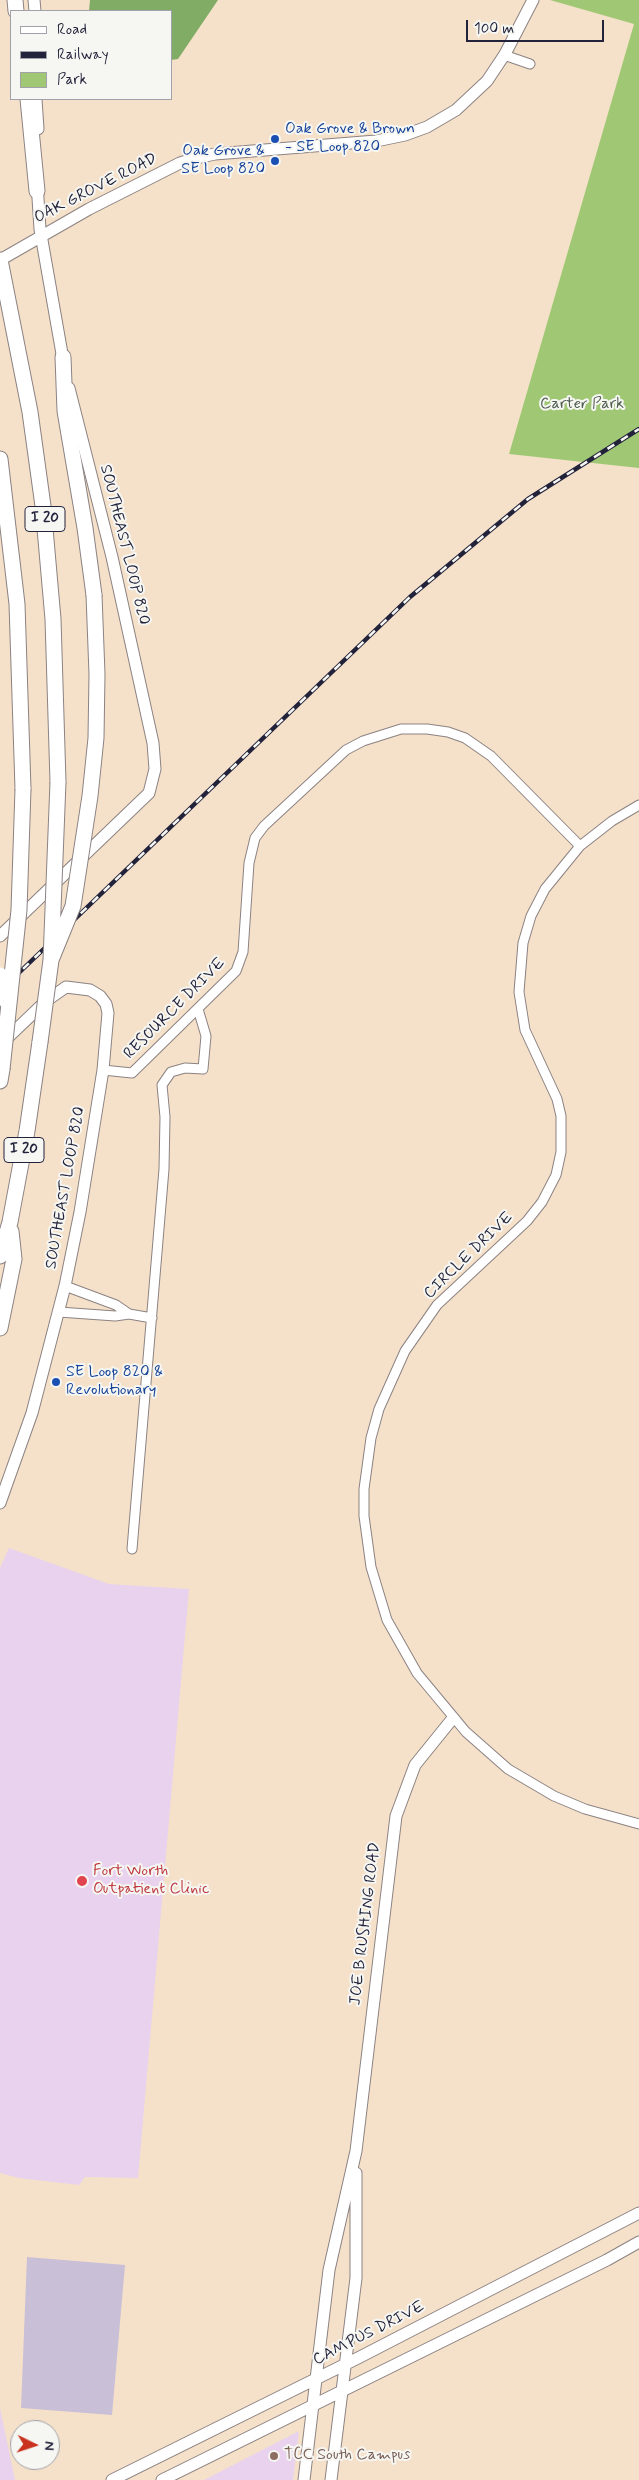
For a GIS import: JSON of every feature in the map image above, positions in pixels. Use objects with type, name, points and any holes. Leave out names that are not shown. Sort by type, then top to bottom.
[{"type":"highway","points":[[28,100],[37,190]]},
{"type":"highway","name":"I 20","points":[[0,260],[30,412],[43,506],[55,649],[58,782],[51,960],[27,1131],[10,1222],[0,1256]]},
{"type":"highway","points":[[51,960],[73,906],[90,796],[96,738],[98,674],[94,595],[85,528],[65,411],[63,357]]},
{"type":"highway","name":"I 20","points":[[0,459],[17,604],[22,696],[23,789],[19,910],[1,1075]]},
{"type":"highway","points":[[0,974],[9,1014]]},
{"type":"highway","points":[[0,1328],[14,1259],[10,1222]]},
{"type":"main road","name":"OAK GROVE ROAD","points":[[0,260],[128,189],[180,163],[196,158],[215,154],[376,141],[405,135],[427,127],[456,110],[487,81],[504,55],[533,0]]},
{"type":"main road","name":"SOUTHEAST LOOP 820","points":[[0,936],[149,793],[155,769],[153,743],[114,566],[75,417],[41,236],[37,190],[36,100]]},
{"type":"main road","name":"SOUTHEAST LOOP 820","points":[[0,1045],[56,993],[66,987],[90,990],[100,996],[106,1004],[108,1014],[103,1070],[80,1212],[65,1286],[32,1413],[0,1503]]},
{"type":"main road","name":"JOE B RUSHING ROAD","points":[[304,2480],[329,2270],[356,2151],[396,1816],[415,1765],[453,1718]]},
{"type":"main road","name":"JOE B RUSHING ROAD","points":[[331,2480],[356,2278],[356,2151]]},
{"type":"main road","name":"CAMPUS DRIVE","points":[[112,2480],[316,2380],[638,2216]]},
{"type":"main road","points":[[162,2480],[608,2260],[639,2242]]},
{"type":"street","points":[[504,55],[530,64]]},
{"type":"street","name":"RESOURCE DRIVE","points":[[103,1070],[132,1073],[236,972],[241,961],[249,863],[255,838],[264,826],[346,750],[363,741],[400,729],[427,729],[465,738],[491,756],[580,846]]},
{"type":"street","name":"CIRCLE DRIVE","points":[[639,805],[612,821],[580,846],[545,889],[531,916],[523,943],[518,992],[525,1030],[556,1099],[561,1116],[561,1152],[556,1175],[542,1202],[527,1221],[456,1286],[414,1335],[395,1371],[379,1409],[367,1462],[364,1516],[366,1543],[378,1594],[401,1648],[416,1673],[453,1718],[486,1751],[526,1781],[585,1809],[639,1824]]},
{"type":"street","points":[[132,1549],[164,1169],[165,1117],[162,1085],[171,1072],[185,1068],[203,1070],[206,1036],[198,1009]]},
{"type":"street","points":[[65,1286],[116,1305],[129,1314]]},
{"type":"street","points":[[59,1312],[115,1316],[129,1314],[152,1318]]},
{"type":"shaded area","name":"Fort Worth Outpatient Clinic","points":[[9,1548],[109,1584],[189,1589],[138,2178],[85,2177],[79,2185],[19,2178],[0,2173],[0,1568]]},
{"type":"shaded area","points":[[27,2257],[125,2265],[112,2415],[21,2408]]},
{"type":"shaded area","points":[[0,2408],[10,2456],[10,2470],[13,2470],[15,2480],[0,2480]]},
{"type":"shaded area","name":"TCC South Campus","points":[[299,2431],[293,2480],[204,2480]]},
{"type":"green space","points":[[90,0],[218,0],[178,59],[172,60],[172,10],[89,10]]},
{"type":"green space","name":"Carter Park","points":[[550,0],[639,0],[639,468],[509,454],[634,24]]},
{"type":"railway","points":[[0,991],[410,597],[528,499],[639,429]]},
{"type":"place","name":"Oak Grove & Brown - SE Loop 820","points":[[275,139]]},
{"type":"place","name":"Oak Grove & SE Loop 820","points":[[275,161]]},
{"type":"place","name":"SE Loop 820 & Revolutionary","points":[[56,1382]]},
{"type":"place","name":"Fort Worth Outpatient Clinic","points":[[82,1881]]},
{"type":"place","name":"TCC South Campus","points":[[274,2456]]}]
